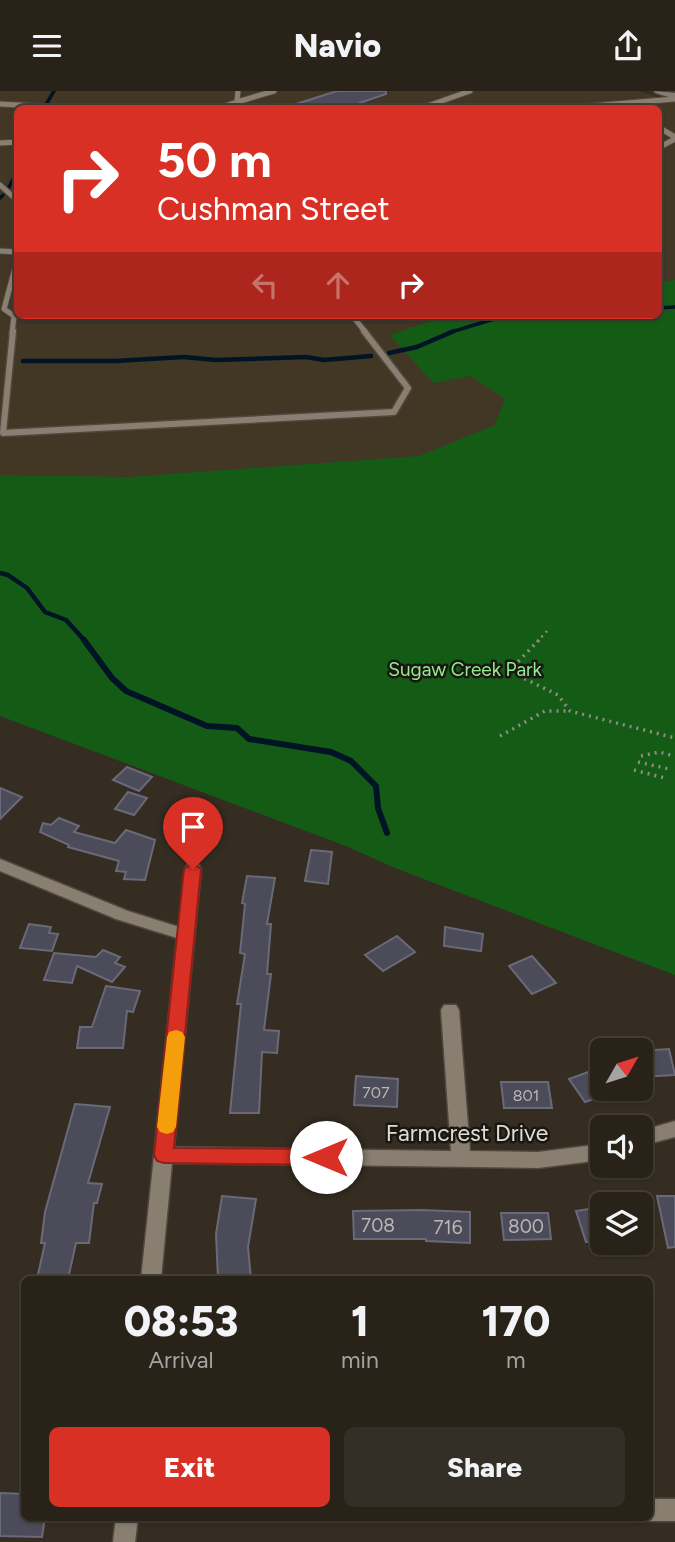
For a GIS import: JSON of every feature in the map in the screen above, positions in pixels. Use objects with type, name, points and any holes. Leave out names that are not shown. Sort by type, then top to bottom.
[{"type":"street","points":[[659,91],[675,98]]},
{"type":"street","points":[[0,865],[122,915],[186,935]]},
{"type":"street","points":[[151,1276],[193,869]]},
{"type":"street","points":[[450,1010],[461,1157]]},
{"type":"street","points":[[653,1135],[675,1129]]},
{"type":"street","name":"Farmcrest Drive","points":[[164,1155],[538,1160],[590,1154]]},
{"type":"street","points":[[653,1510],[675,1510]]},
{"type":"street","points":[[124,1542],[127,1521]]},
{"type":"lane","points":[[237,102],[238,91]]},
{"type":"lane","points":[[228,105],[274,91]]},
{"type":"lane","points":[[430,105],[470,91]]},
{"type":"lane","points":[[620,105],[675,98]]},
{"type":"lane","points":[[0,104],[18,105]]},
{"type":"lane","points":[[0,185],[14,197]]},
{"type":"lane","points":[[14,270],[4,309],[14,316],[3,433],[394,412],[408,388],[355,319]]},
{"type":"path","points":[[547,631],[512,668],[515,674],[558,695],[570,711]]},
{"type":"path","points":[[500,736],[545,711],[570,711],[675,738]]},
{"type":"path","points":[[641,756],[659,752],[674,756]]},
{"type":"path","points":[[638,762],[669,769]]},
{"type":"path","points":[[634,770],[665,778]]},
{"type":"shaded area","points":[[0,91],[638,91],[675,102],[675,286],[662,288],[662,105],[14,105],[14,319],[577,319],[500,451],[0,515]]},
{"type":"green space","name":"Sugaw Creek Park","points":[[675,280],[675,975],[395,868],[346,846],[0,716],[0,475],[130,477],[419,456],[495,425],[505,399],[471,376],[433,383],[390,335],[437,319],[662,319],[662,282]]},
{"type":"building","points":[[337,91],[386,91],[386,94],[354,105],[293,105]]},
{"type":"building","points":[[127,767],[152,777],[139,791],[113,780]]},
{"type":"building","points":[[0,788],[22,797],[0,819]]},
{"type":"building","points":[[128,792],[147,798],[134,815],[115,809]]},
{"type":"building","points":[[59,818],[79,826],[74,832],[115,843],[126,830],[155,840],[145,880],[124,879],[126,872],[116,871],[119,861],[68,847],[69,845],[40,832],[43,823],[51,825]]},
{"type":"building","points":[[311,850],[332,852],[328,884],[305,881]]},
{"type":"building","points":[[247,876],[275,878],[267,924],[271,924],[267,974],[271,974],[264,1030],[279,1031],[277,1053],[262,1052],[259,1113],[230,1113],[241,1004],[237,1004],[245,954],[240,953],[245,904],[242,903]]},
{"type":"building","points":[[29,924],[51,927],[49,933],[58,934],[52,951],[20,948]]},
{"type":"building","points":[[445,927],[483,934],[481,951],[444,946]]},
{"type":"building","points":[[397,936],[415,952],[383,971],[365,955]]},
{"type":"building","points":[[103,950],[120,957],[115,963],[125,967],[112,982],[77,966],[72,983],[44,980],[54,953],[96,957]]},
{"type":"building","points":[[532,956],[556,983],[532,994],[509,966]]},
{"type":"building","points":[[106,986],[140,991],[133,1012],[127,1011],[123,1048],[77,1048],[80,1027],[92,1027]]},
{"type":"building","points":[[669,1049],[675,1075],[653,1076],[653,1050]]},
{"type":"building","points":[[590,1071],[590,1100],[585,1102],[569,1079]]},
{"type":"building","points":[[356,1076],[398,1079],[397,1107],[354,1105]]},
{"type":"building","points":[[501,1082],[548,1082],[552,1108],[504,1108]]},
{"type":"building","points":[[75,1104],[110,1107],[88,1183],[102,1184],[97,1203],[94,1203],[89,1243],[76,1243],[69,1276],[38,1276],[45,1243],[41,1243],[45,1212]]},
{"type":"building","points":[[222,1196],[256,1199],[248,1247],[251,1276],[218,1276],[216,1234]]},
{"type":"building","points":[[657,1196],[675,1196],[675,1247],[668,1248]]},
{"type":"building","points":[[590,1209],[590,1241],[586,1242],[576,1211]]},
{"type":"building","points":[[353,1211],[470,1212],[470,1243],[426,1239],[354,1239]]},
{"type":"building","points":[[501,1213],[548,1213],[551,1239],[504,1240]]},
{"type":"building","points":[[0,1493],[21,1494],[21,1521],[44,1521],[42,1537],[0,1536]]},
{"type":"waterway","points":[[47,103],[54,91]]},
{"type":"waterway","points":[[9,187],[14,178]]},
{"type":"waterway","points":[[0,198],[3,195]]},
{"type":"waterway","points":[[662,308],[675,307]]},
{"type":"waterway","points":[[453,332],[494,319]]},
{"type":"waterway","points":[[389,353],[417,347],[453,332]]},
{"type":"waterway","points":[[448,333],[453,332]]},
{"type":"waterway","points":[[23,361],[115,361],[184,357],[216,360],[306,357],[324,360],[371,356]]},
{"type":"waterway","points":[[0,573],[8,575],[27,588],[45,612],[66,620],[86,642]]},
{"type":"waterway","points":[[84,640],[112,678],[126,691],[207,726],[237,728],[249,739],[331,752],[351,761],[376,786],[378,808],[387,833]]},
{"type":"slow traffic","points":[[167,1127],[176,1037]]},
{"type":"route","points":[[193,869],[164,1155],[326,1157]]}]
